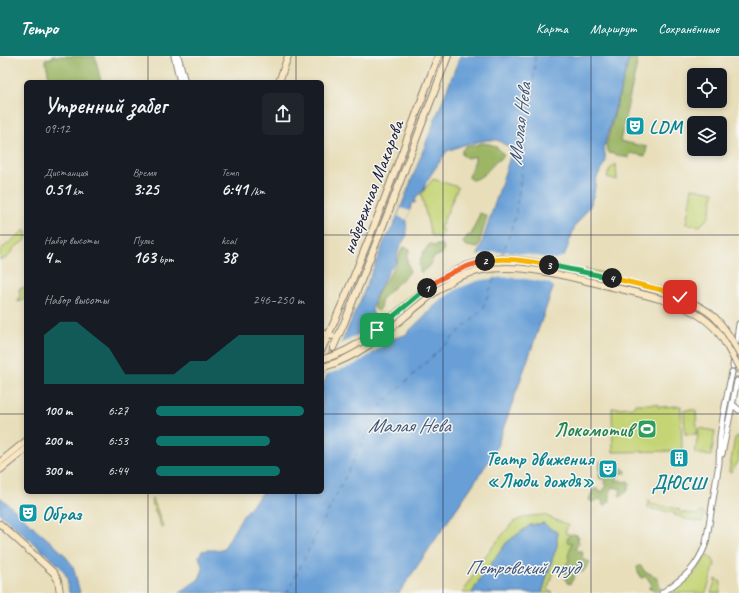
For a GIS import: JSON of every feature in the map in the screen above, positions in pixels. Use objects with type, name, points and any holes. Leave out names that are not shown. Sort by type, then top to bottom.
[{"type":"main road","points":[[280,80],[288,56]]},
{"type":"main road","points":[[284,80],[292,56]]},
{"type":"main road","name":"набережная Макарова","points":[[326,336],[342,304],[401,156],[438,56]]},
{"type":"main road","name":"набережная Макарова","points":[[333,348],[409,159],[448,56]]},
{"type":"main road","points":[[324,358],[346,351],[362,341],[440,279],[452,272],[494,259],[513,259],[533,262],[666,291],[688,300],[711,314],[723,327],[739,352]]},
{"type":"main road","points":[[324,367],[336,364],[366,348],[440,288],[456,279],[495,268],[532,270],[566,276],[679,304],[707,321],[718,332],[736,367]]},
{"type":"main road","points":[[326,336],[337,338]]},
{"type":"main road","points":[[0,462],[24,443]]},
{"type":"main road","points":[[0,470],[24,451]]},
{"type":"main road","points":[[0,524],[54,573],[58,580],[60,593]]},
{"type":"street","points":[[174,56],[180,80]]},
{"type":"street","points":[[178,56],[184,80]]},
{"type":"street","points":[[736,367],[739,324]]},
{"type":"street","points":[[662,593],[691,571],[702,552],[708,533],[719,463],[720,437],[732,372]]},
{"type":"street","points":[[719,463],[725,443],[737,381]]},
{"type":"street","points":[[728,398],[739,410]]},
{"type":"street","points":[[733,403],[739,404]]},
{"type":"green space","points":[[52,56],[95,56],[101,80],[50,80],[45,59],[52,58]]},
{"type":"green space","points":[[629,58],[638,59],[620,141],[647,147],[645,156],[630,153],[629,158],[609,153],[606,146]]},
{"type":"green space","points":[[483,143],[495,146],[504,156],[495,162],[481,177],[471,180],[469,177],[475,156],[467,158],[462,155],[462,150],[466,146]]},
{"type":"green space","points":[[616,164],[617,180],[607,177],[610,169]]},
{"type":"green space","points":[[433,179],[458,187],[440,229],[444,231],[440,238],[431,235],[421,194]]},
{"type":"green space","points":[[692,188],[714,192],[709,217],[700,226],[686,224]]},
{"type":"green space","points":[[480,213],[487,216],[478,248],[467,246],[463,243],[467,236],[471,235]]},
{"type":"green space","points":[[24,231],[24,241],[15,247],[7,258],[0,260],[0,250]]},
{"type":"green space","points":[[430,244],[434,246],[442,244],[444,247],[442,254],[434,257],[429,266],[421,273],[419,266],[421,258]]},
{"type":"green space","points":[[403,247],[410,249],[407,260],[410,272],[382,298],[380,309],[378,311],[375,309],[376,297],[399,257]]},
{"type":"green space","points":[[585,269],[633,280],[631,288],[583,276]]},
{"type":"green space","points":[[24,288],[24,299],[18,302],[20,294],[19,289]]},
{"type":"green space","name":"Локомотив","points":[[635,404],[658,404],[658,407],[681,406],[682,451],[613,452],[612,408],[634,407]]},
{"type":"green space","points":[[684,410],[696,410],[697,434],[685,434]]},
{"type":"green space","points":[[699,428],[715,431],[711,456],[695,453]]},
{"type":"green space","points":[[737,436],[739,437],[739,461],[731,472],[729,472],[735,438]]},
{"type":"green space","points":[[601,461],[603,462],[601,475],[610,479],[611,475],[616,472],[616,468],[622,468],[626,471],[626,473],[619,473],[616,481],[628,481],[630,485],[621,497],[619,496],[621,489],[612,487],[610,501],[606,505],[603,505],[600,499],[591,502],[589,499],[594,489],[598,489],[600,492],[603,491],[607,485],[604,484],[605,481],[603,479],[599,478]]},
{"type":"green space","points":[[153,499],[163,526],[161,527],[151,500]]},
{"type":"green space","points":[[648,500],[650,500],[650,504],[679,509],[679,512],[699,515],[700,512],[704,513],[702,522],[684,519],[674,515],[675,513],[647,508]]},
{"type":"green space","points":[[544,515],[568,525],[565,533],[570,535],[575,534],[579,537],[566,572],[555,568],[547,590],[553,593],[542,593],[557,546],[557,532],[549,528],[544,523],[530,525],[507,542],[480,579],[472,593],[463,593],[482,560],[513,522],[529,516]]},
{"type":"green space","points":[[572,534],[578,536],[577,540],[580,543],[576,549],[578,551],[582,551],[583,559],[590,562],[583,572],[577,572],[570,584],[567,583],[565,576],[566,572],[562,569],[562,567],[566,565],[569,560],[568,556],[572,543],[567,542],[568,537]]},
{"type":"green space","points":[[706,556],[712,558],[715,564],[706,593],[670,593],[691,577],[699,568]]},
{"type":"green space","points":[[638,566],[641,566],[645,572],[657,578],[661,589],[656,592],[653,589],[648,588],[652,585],[646,576],[642,578],[640,577],[637,568]]},
{"type":"green space","points":[[716,579],[721,582],[720,593],[711,593]]},
{"type":"water","name":"Малая Нева","points":[[460,56],[630,56],[604,147],[606,161],[596,179],[590,206],[575,226],[495,452],[399,593],[179,593],[199,579],[203,569],[199,556],[202,551],[223,550],[242,517],[261,494],[324,494],[324,382],[385,240],[394,225]],"holes":[[[486,140],[497,140],[509,147],[511,154],[478,255],[459,276],[444,297],[405,335],[385,341],[372,311],[374,299],[389,270],[396,262],[399,248],[407,235],[406,222],[412,203],[415,203],[417,196],[424,190],[426,182],[447,151],[466,144]]]},
{"type":"water","points":[[0,497],[63,553],[73,566],[80,593],[69,593],[67,577],[61,567],[0,514]]},
{"type":"water","name":"Петровский пруд","points":[[544,523],[549,528],[557,532],[557,546],[542,593],[472,593],[480,579],[507,542],[531,525]]},
{"type":"pier","points":[[401,208],[410,211],[407,220],[398,216]]},
{"type":"pier","points":[[493,252],[513,252],[554,259],[566,256],[555,288],[549,283],[532,280],[511,277],[495,278],[477,281],[459,288],[434,304],[473,257]]},
{"type":"pier","points":[[378,319],[386,339],[395,336],[354,365],[325,375],[339,345],[358,335]]},
{"type":"ferry route","points":[[502,256],[515,218],[532,100],[535,56]]},
{"type":"ferry route","points":[[287,593],[382,404],[483,309],[496,272]]},
{"type":"tunnel","points":[[324,368],[333,348]]},
{"type":"tunnel","points":[[737,381],[739,352]]},
{"type":"place","name":"LDM","points":[[635,126]]},
{"type":"place","name":"Локомотив","points":[[647,429]]},
{"type":"place","name":"ДЮСШ","points":[[679,458]]},
{"type":"place","name":"Театр движения «Люди дождя»","points":[[608,469]]},
{"type":"place","name":"Образ","points":[[28,513]]},
{"type":"route","points":[[377,330],[435,282],[452,272],[494,259],[513,259],[566,268],[666,291],[680,297]]}]
